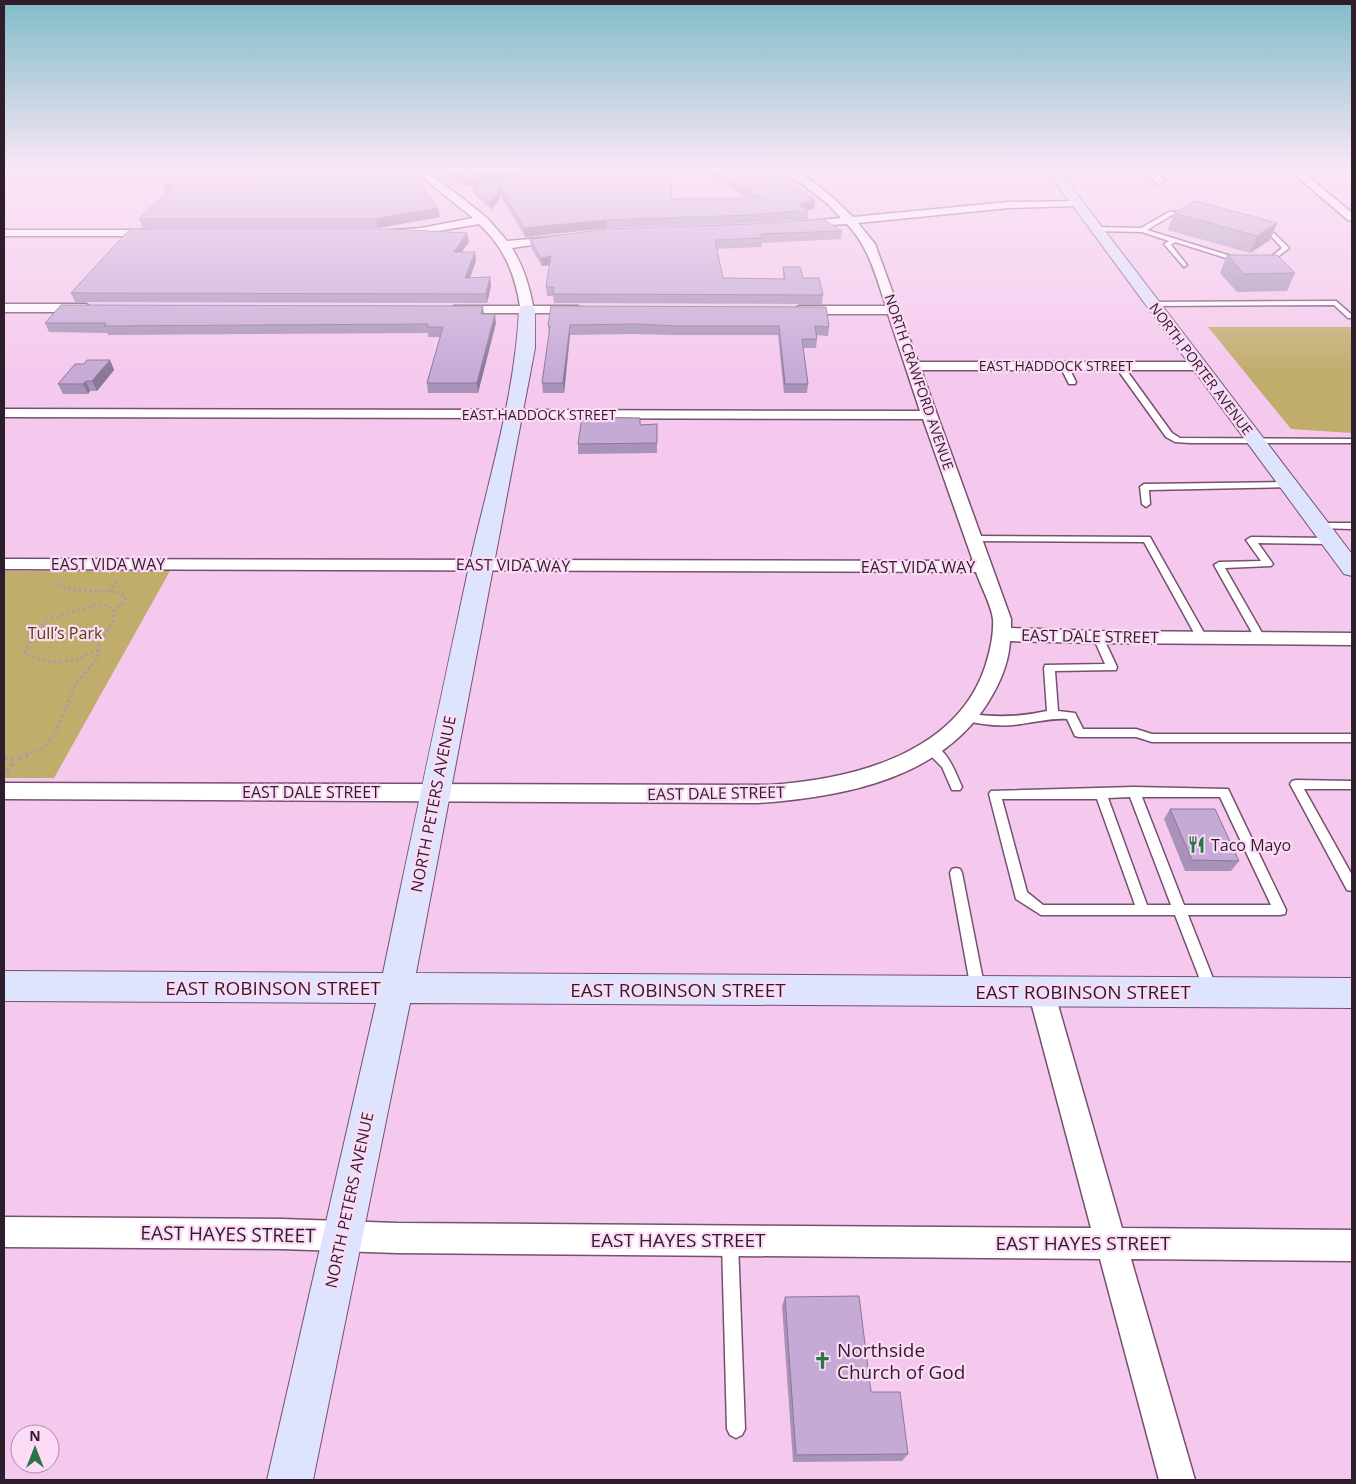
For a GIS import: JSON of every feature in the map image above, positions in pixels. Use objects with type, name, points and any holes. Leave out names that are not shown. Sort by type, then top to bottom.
[{"type":"main road","name":"NORTH PORTER AVENUE","points":[[1101,237],[1352,570]]},
{"type":"main road","name":"NORTH PETERS AVENUE","points":[[290,1480],[396,989],[513,414],[526,348],[527,310]]},
{"type":"main road","name":"EAST ROBINSON STREET","points":[[4,986],[1352,993]]},
{"type":"street","name":"NORTH PETERS AVENUE","points":[[498,237],[505,245],[517,269],[527,310]]},
{"type":"street","points":[[505,245],[562,237]]},
{"type":"street","name":"NORTH CRAWFORD AVENUE","points":[[862,237],[871,249],[913,366],[1002,619],[1003,634]]},
{"type":"street","points":[[4,308],[100,308]]},
{"type":"street","points":[[442,310],[590,310]]},
{"type":"street","points":[[786,310],[893,310]]},
{"type":"street","name":"EAST HADDOCK STREET","points":[[913,366],[1198,366]]},
{"type":"street","name":"EAST HADDOCK STREET","points":[[4,413],[929,415]]},
{"type":"street","name":"EAST VIDA WAY","points":[[4,564],[984,567]]},
{"type":"street","name":"EAST DALE STREET","points":[[4,791],[709,795],[794,792],[856,781],[912,760],[930,748],[974,711],[993,679],[1003,634],[1098,637],[1352,639]]},
{"type":"street","points":[[1041,991],[1177,1480]]},
{"type":"street","name":"EAST HAYES STREET","points":[[4,1232],[730,1241],[1352,1245]]},
{"type":"lane","points":[[1166,237],[1231,258],[1248,258]]},
{"type":"lane","points":[[1256,258],[1274,258],[1286,248],[1275,237]]},
{"type":"lane","points":[[1175,240],[1166,244],[1184,265]]},
{"type":"lane","points":[[1152,304],[1336,304],[1350,317]]},
{"type":"lane","points":[[1064,366],[1072,382]]},
{"type":"lane","points":[[1119,366],[1169,435],[1178,440],[1190,442],[1254,440],[1350,443]]},
{"type":"lane","points":[[1146,504],[1144,487],[1288,485]]},
{"type":"lane","points":[[1260,638],[1219,565],[1268,564],[1251,540],[1325,534],[1352,526]]},
{"type":"lane","points":[[974,539],[1147,539],[1202,638]]},
{"type":"lane","points":[[1053,714],[1049,668],[1112,667],[1098,637]]},
{"type":"lane","points":[[967,717],[995,723],[1014,723],[1053,714],[1071,716],[1079,733],[1136,733],[1152,738],[1352,738]]},
{"type":"lane","points":[[930,748],[947,765],[956,787]]},
{"type":"lane","points":[[1352,785],[1296,784],[1352,886]]},
{"type":"lane","points":[[1134,792],[1212,992]]},
{"type":"lane","points":[[1134,792],[1224,792],[1280,910],[1041,910],[1021,895],[995,794],[1101,794],[1134,792]]},
{"type":"lane","points":[[1101,794],[1143,910]]},
{"type":"lane","points":[[956,873],[978,991]]},
{"type":"lane","points":[[730,1241],[736,1429]]},
{"type":"path","points":[[52,580],[71,590],[123,594],[126,597],[124,602],[114,611],[113,621],[98,649],[84,658],[53,661],[36,660],[26,654],[25,650],[41,625],[55,616],[75,611],[89,604],[107,605],[114,611]]},
{"type":"path","points":[[4,758],[15,760],[44,748],[56,732],[76,683],[97,659],[98,649]]},
{"type":"path","points":[[4,778],[15,760]]},
{"type":"green space","points":[[1208,327],[1352,327],[1352,433],[1291,429]]},
{"type":"green space","name":"Tull’s Park","points":[[4,571],[170,571],[54,778],[4,778]]},
{"type":"building","points":[[122,237],[464,237],[454,252],[475,252],[465,278],[490,277],[486,294],[71,293]]},
{"type":"building","points":[[543,237],[762,237],[715,240],[723,278],[785,279],[783,267],[800,267],[803,278],[819,278],[823,295],[553,294],[554,287],[546,287],[551,256],[541,258],[530,239]]},
{"type":"building","points":[[1227,255],[1277,255],[1295,273],[1244,274]]},
{"type":"building","points":[[61,305],[483,306],[481,314],[495,314],[477,383],[427,383],[443,327],[427,327],[428,324],[104,326],[106,323],[45,323]]},
{"type":"building","points":[[551,306],[826,307],[829,327],[815,326],[817,339],[802,339],[808,384],[785,384],[779,326],[634,324],[570,325],[563,383],[542,383]]},
{"type":"building","points":[[87,360],[110,360],[92,381],[86,381],[83,384],[58,384],[75,364],[84,364]]},
{"type":"building","points":[[582,417],[640,418],[640,425],[657,424],[657,443],[578,444]]},
{"type":"building","points":[[1170,809],[1215,809],[1239,861],[1192,860]]},
{"type":"building","name":"Northside Church of God","points":[[859,1296],[871,1392],[900,1392],[908,1454],[796,1455],[785,1297]]},
{"type":"place","name":"Taco Mayo","points":[[1197,845]]},
{"type":"place","name":"Northside Church of God","points":[[823,1361]]}]
